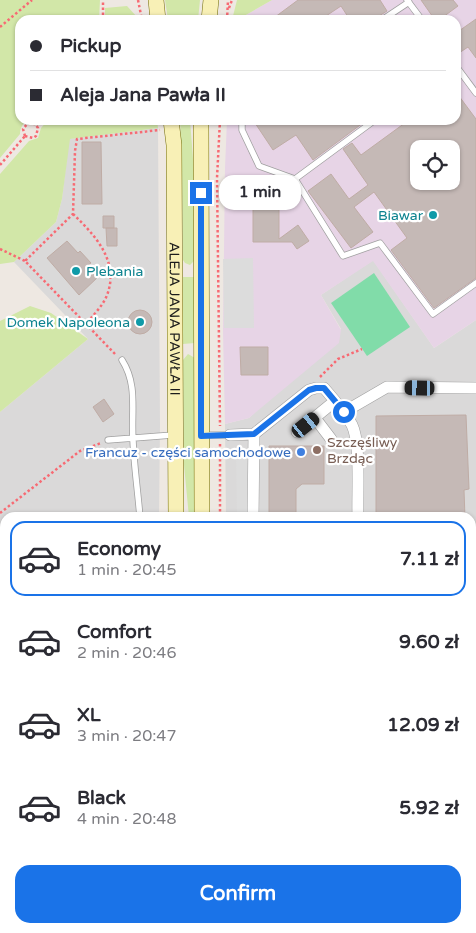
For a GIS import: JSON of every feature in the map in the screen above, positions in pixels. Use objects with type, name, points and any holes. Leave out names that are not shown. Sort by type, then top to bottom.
[{"type":"main road","points":[[156,0],[158,15]]},
{"type":"main road","points":[[210,15],[211,0]]},
{"type":"main road","name":"ALEJA JANA PAWŁA II","points":[[167,125],[174,145],[176,512]]},
{"type":"main road","name":"ALEJA JANA PAWŁA II","points":[[202,125],[202,512]]},
{"type":"street","points":[[344,412],[387,387],[476,388]]},
{"type":"street","points":[[225,435],[254,434],[309,390],[324,388],[344,412],[356,438],[358,512]]},
{"type":"street","points":[[297,432],[335,401]]},
{"type":"street","points":[[315,418],[331,439]]},
{"type":"street","points":[[254,434],[254,512]]},
{"type":"lane","points":[[389,15],[408,1],[418,15]]},
{"type":"lane","points":[[461,73],[476,93]]},
{"type":"lane","points":[[242,125],[242,130],[259,166],[295,179],[343,256],[380,243],[433,314],[476,283]]},
{"type":"lane","points":[[295,179],[368,125]]},
{"type":"lane","points":[[122,360],[132,382],[133,438],[139,512]]},
{"type":"lane","points":[[108,440],[176,435]]},
{"type":"lane","points":[[201,436],[225,435]]},
{"type":"path","points":[[0,27],[32,0]]},
{"type":"path","points":[[102,15],[103,0]]},
{"type":"path","points":[[138,0],[141,15]]},
{"type":"path","points":[[228,0],[228,15]]},
{"type":"path","points":[[228,12],[232,0]]},
{"type":"path","points":[[24,125],[22,129],[25,136]]},
{"type":"path","points":[[25,136],[33,138],[36,136],[38,128],[36,125]]},
{"type":"path","points":[[25,262],[73,214],[77,139],[167,125]]},
{"type":"path","points":[[220,125],[217,178],[225,435],[220,512]]},
{"type":"path","points":[[0,165],[25,136]]},
{"type":"path","points":[[73,214],[92,232],[103,249],[109,262],[111,278],[107,296],[86,324]]},
{"type":"path","points":[[0,249],[25,262],[122,360]]},
{"type":"path","points":[[316,388],[321,376],[338,359],[362,348]]},
{"type":"path","points":[[1,512],[80,451],[108,440]]},
{"type":"shaded area","points":[[272,0],[476,0],[476,320],[434,348],[373,261],[321,295],[341,330],[339,343],[249,418],[225,424],[223,332],[227,125],[461,125],[461,15],[246,15]]},
{"type":"shaded area","points":[[158,128],[159,512],[0,512],[0,412],[88,339],[14,262],[56,222],[62,199],[69,139]]},
{"type":"shaded area","points":[[253,258],[254,328],[224,328],[223,259]]},
{"type":"shaded area","points":[[373,260],[434,348],[476,320],[476,512],[226,512],[225,424],[249,418],[341,329],[321,295]]},
{"type":"shaded area","points":[[236,453],[250,453],[250,512],[237,512]]},
{"type":"green space","points":[[0,0],[100,0],[99,15],[15,15],[15,125],[23,125],[20,134],[0,158]]},
{"type":"green space","points":[[165,0],[200,0],[198,15],[167,15]]},
{"type":"green space","points":[[237,0],[272,0],[246,15],[233,15]]},
{"type":"green space","points":[[127,6],[135,15],[105,15],[105,8]]},
{"type":"green space","points":[[44,125],[158,125],[158,128],[70,139],[62,199],[56,222],[14,262],[0,264],[0,174],[29,141],[38,138]]},
{"type":"green space","points":[[180,125],[190,125],[194,172],[194,261],[190,265],[183,260]]},
{"type":"green space","points":[[374,273],[410,327],[367,356],[331,303]]},
{"type":"green space","points":[[183,277],[194,277],[195,343],[183,344]]},
{"type":"green space","points":[[30,306],[51,313],[88,339],[0,412],[0,321]]},
{"type":"green space","points":[[188,354],[195,358],[196,512],[189,512],[184,465],[183,360]]},
{"type":"building","points":[[298,0],[380,0],[387,11],[381,15],[347,15],[341,6],[328,15],[278,15]]},
{"type":"building","points":[[421,0],[453,0],[458,6],[446,15],[432,15]]},
{"type":"building","points":[[476,19],[476,58],[468,47],[461,52],[461,30]]},
{"type":"building","name":"Biawar","points":[[461,99],[476,119],[476,278],[434,308],[391,250],[407,238],[374,192],[354,207],[373,232],[351,248],[308,191],[331,174],[349,199],[368,185],[343,149],[352,143],[361,155],[402,125],[461,125]]},
{"type":"building","points":[[256,125],[360,125],[313,160],[296,135],[273,150]]},
{"type":"building","points":[[82,142],[101,142],[102,204],[82,204]]},
{"type":"building","points":[[253,184],[279,184],[279,239],[298,225],[309,241],[297,249],[292,242],[253,242]]},
{"type":"building","points":[[103,216],[114,216],[114,228],[103,228]]},
{"type":"building","points":[[106,228],[117,228],[117,246],[107,246]]},
{"type":"building","name":"Plebania","points":[[67,241],[91,263],[88,265],[98,277],[79,295],[47,258]]},
{"type":"building","name":"Domek Napoleona","points":[[140,310],[149,313],[152,322],[149,331],[140,334],[131,331],[128,322],[131,313]]},
{"type":"building","points":[[240,347],[268,347],[268,375],[241,375]]},
{"type":"building","points":[[104,399],[114,414],[103,422],[93,407]]},
{"type":"building","points":[[466,415],[469,489],[464,490],[465,512],[376,512],[376,416]]},
{"type":"building","points":[[269,446],[324,446],[324,484],[302,484],[296,489],[296,512],[269,512]]},
{"type":"place","name":"Biawar","points":[[433,215]]},
{"type":"place","name":"Plebania","points":[[76,271]]},
{"type":"place","name":"Domek Napoleona","points":[[140,322]]},
{"type":"place","name":"Szczęśliwy Brzdąc","points":[[317,450]]},
{"type":"place","name":"Francuz - części samochodowe","points":[[301,452]]},
{"type":"route","points":[[201,193],[201,436],[254,434],[309,390],[316,388],[324,388],[344,412]]}]
